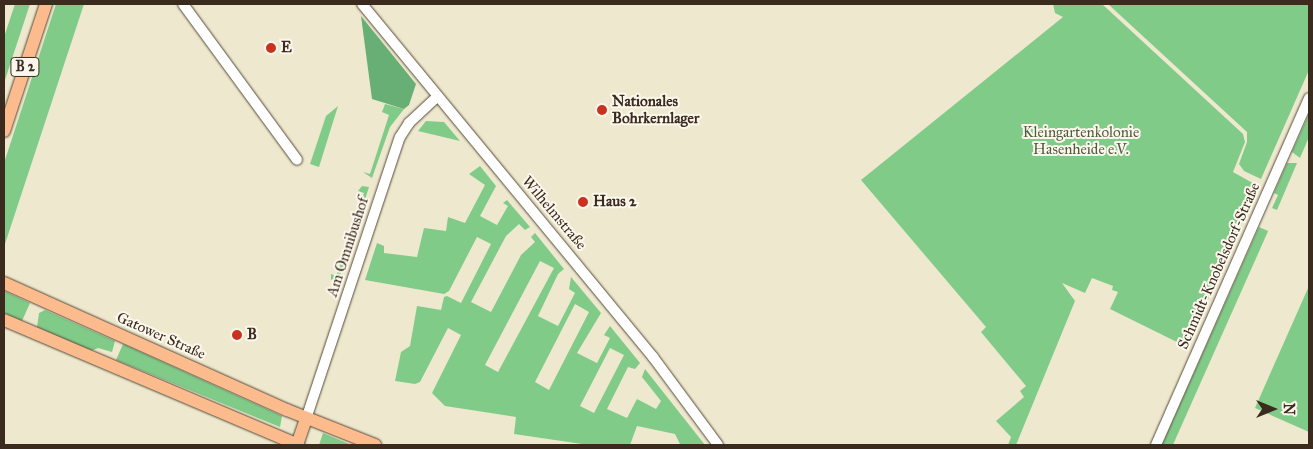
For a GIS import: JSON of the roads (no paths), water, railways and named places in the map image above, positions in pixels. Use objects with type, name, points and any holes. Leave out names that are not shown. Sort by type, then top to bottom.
[{"type":"main road","name":"B 2","points":[[4,131],[46,4]]},
{"type":"main road","name":"Gatower Straße","points":[[4,283],[306,418],[375,445]]},
{"type":"main road","points":[[4,320],[298,445],[306,418]]},
{"type":"street","points":[[183,4],[297,160]]},
{"type":"street","name":"Wilhelmstraße","points":[[362,4],[653,357],[718,445]]},
{"type":"street","name":"Am Omnibushof","points":[[306,418],[400,137],[409,123],[437,96]]},
{"type":"street","name":"Schmidt-Knobelsdorf-Straße","points":[[1156,445],[1309,98]]},
{"type":"place","name":"E","points":[[271,48]]},
{"type":"place","name":"Nationales Bohrkernlager","points":[[602,110]]},
{"type":"place","name":"Haus 2","points":[[583,202]]},
{"type":"place","name":"B","points":[[237,335]]},
{"type":"park label","name":"Kleingartenkolonie Hasenheide e.V.","points":[[1081,140]]}]
